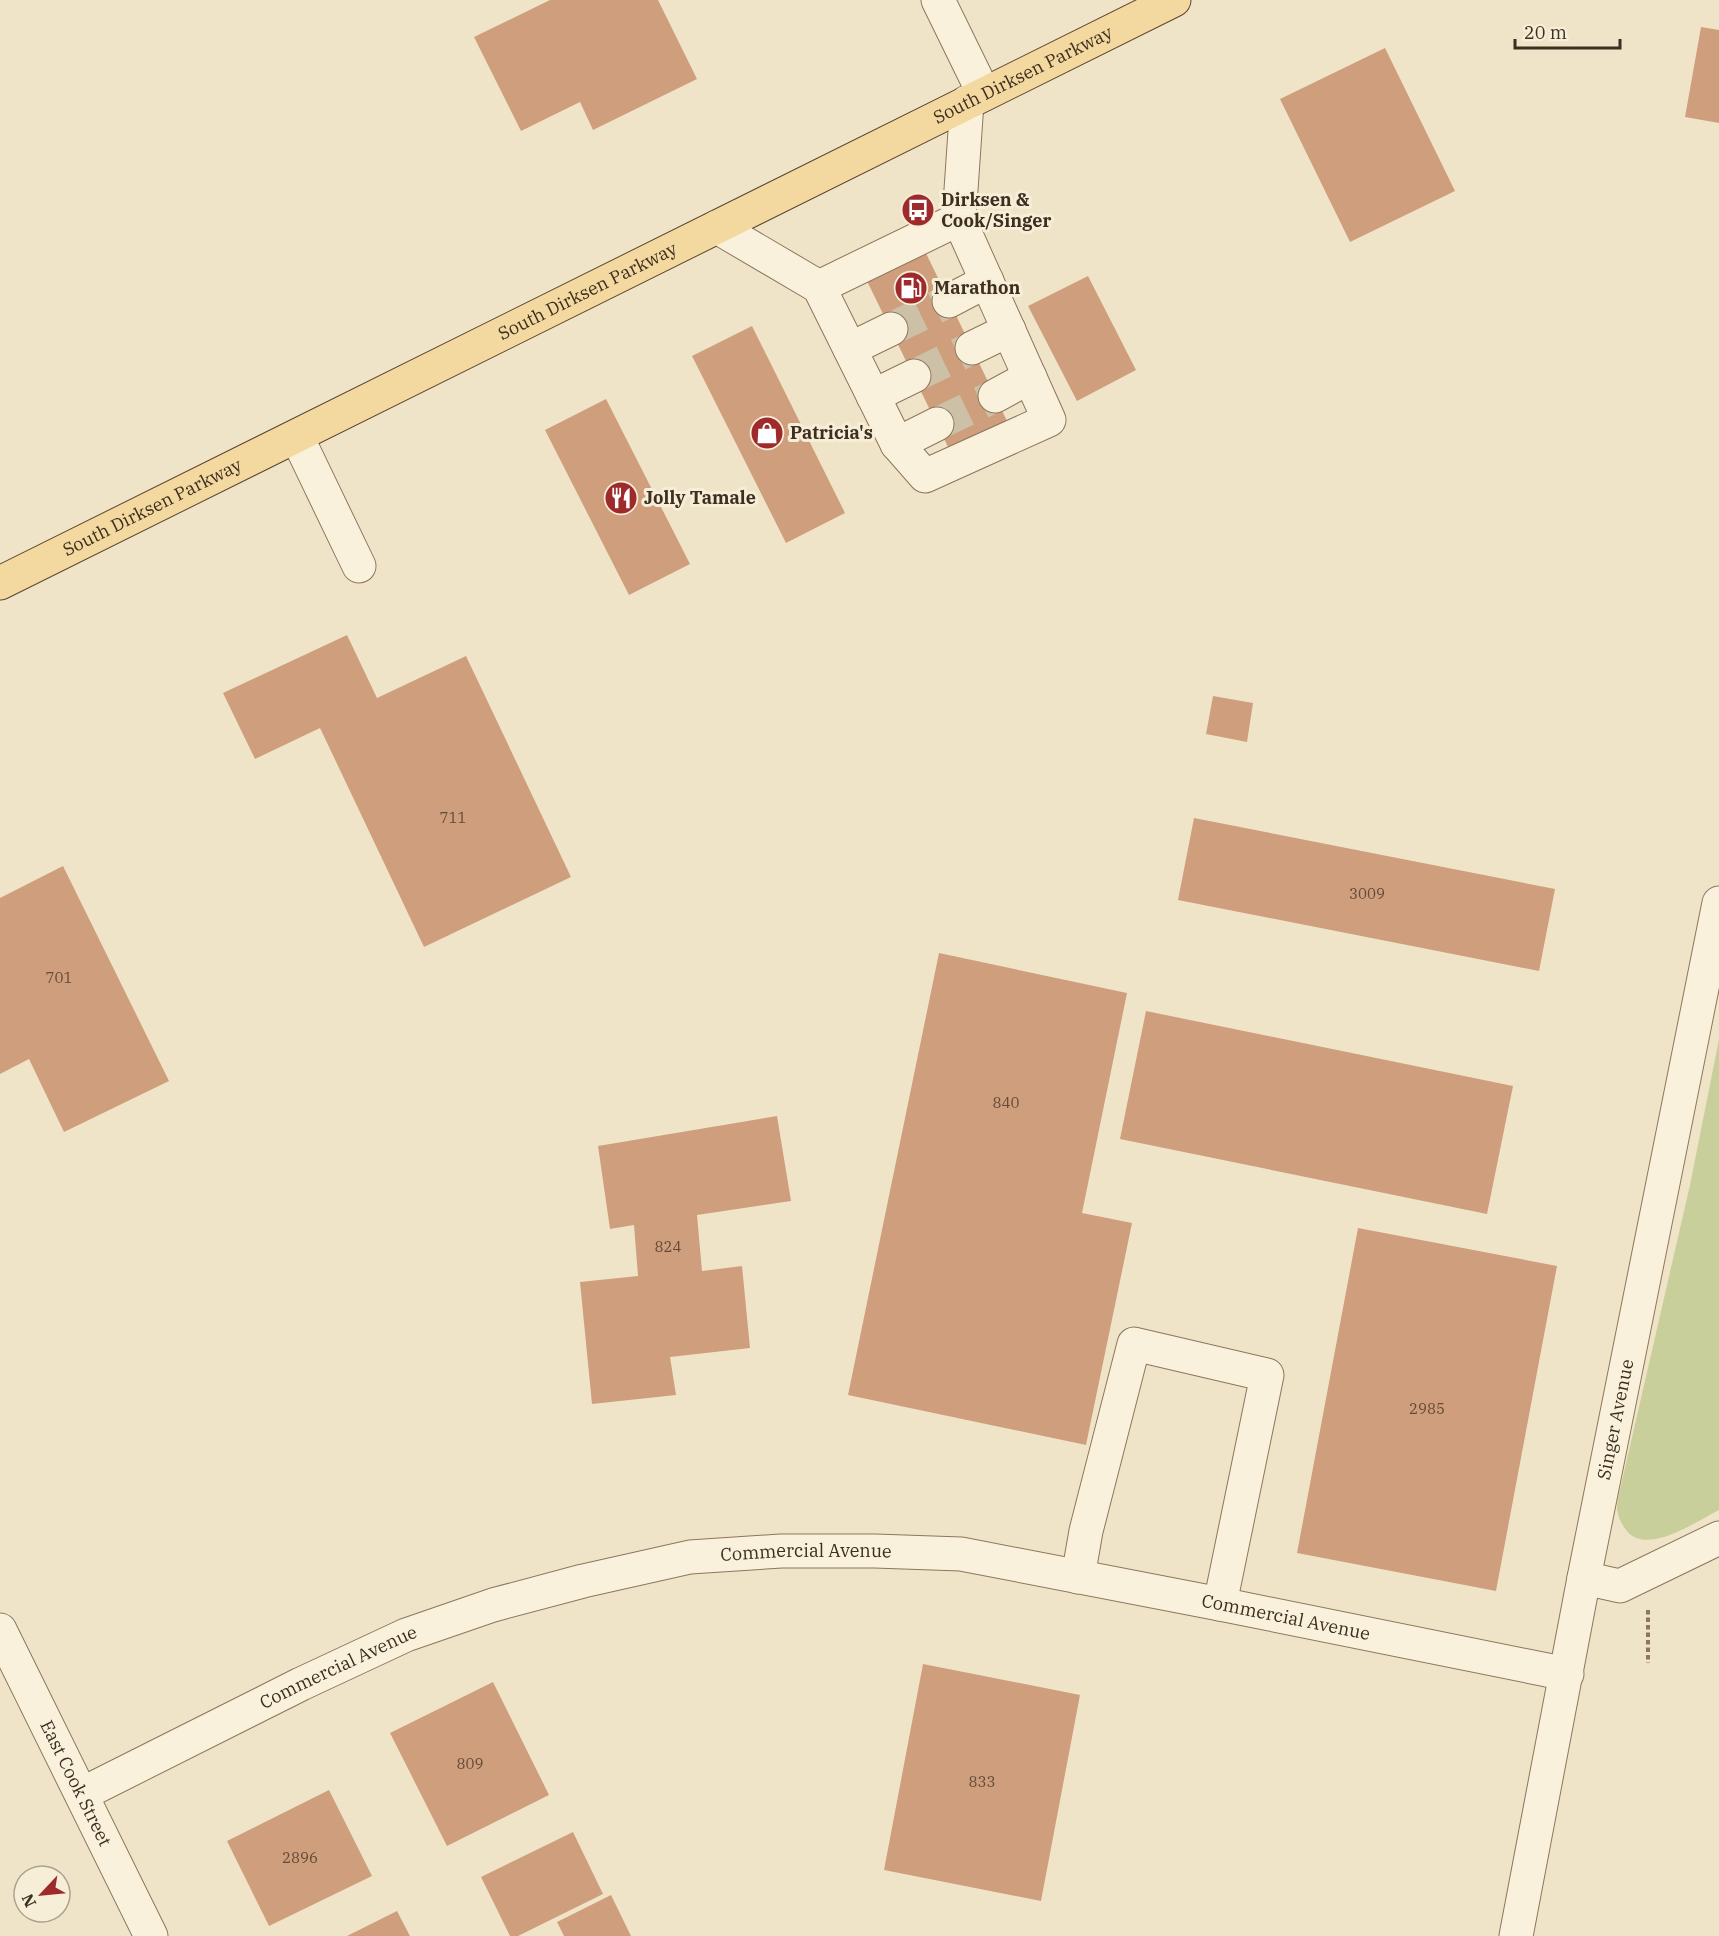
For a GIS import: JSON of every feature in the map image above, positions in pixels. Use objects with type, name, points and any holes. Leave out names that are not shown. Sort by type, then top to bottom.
[{"type":"main road","name":"South Dirksen Parkway","points":[[0,583],[1174,0]]},
{"type":"street","points":[[717,227],[819,287],[897,444],[925,476],[1049,420],[958,219],[975,98],[938,0]]},
{"type":"street","points":[[819,287],[958,219]]},
{"type":"street","points":[[949,301],[987,281]]},
{"type":"street","points":[[850,349],[891,329]]},
{"type":"street","points":[[972,348],[1009,330]]},
{"type":"street","points":[[873,396],[914,376]]},
{"type":"street","points":[[995,396],[1030,377]]},
{"type":"street","points":[[897,444],[937,424]]},
{"type":"street","points":[[297,437],[359,566]]},
{"type":"street","name":"Singer Avenue","points":[[1516,1936],[1584,1578],[1719,903]]},
{"type":"street","points":[[1078,1577],[1086,1531],[1134,1344],[1267,1374],[1220,1604]]},
{"type":"street","points":[[1584,1578],[1620,1586],[1719,1538]]},
{"type":"street","name":"Commercial Avenue","points":[[82,1794],[301,1684],[406,1635],[493,1605],[583,1581],[690,1557],[781,1551],[961,1554],[1566,1674]]},
{"type":"street","name":"East Cook Street","points":[[0,1630],[151,1936]]},
{"type":"path","points":[[1647,1602],[1648,1663]]},
{"type":"green space","points":[[1719,1039],[1719,1510],[1672,1534],[1646,1540],[1635,1537],[1626,1530],[1618,1515],[1618,1502],[1690,1185]]},
{"type":"building","points":[[550,0],[658,0],[697,79],[593,130],[580,102],[521,131],[474,37]]},
{"type":"building","points":[[1701,27],[1719,30],[1719,123],[1685,117]]},
{"type":"building","points":[[1385,48],[1455,191],[1350,242],[1280,99]]},
{"type":"building","points":[[924,249],[1008,423],[950,451],[865,277]]},
{"type":"building","points":[[1088,276],[1136,370],[1077,401],[1028,306]]},
{"type":"building","points":[[752,326],[845,513],[786,543],[692,356]]},
{"type":"building","points":[[606,399],[690,564],[629,595],[545,430]]},
{"type":"building","points":[[347,635],[377,698],[466,656],[571,877],[424,947],[320,728],[255,759],[223,693]]},
{"type":"building","points":[[1213,696],[1253,703],[1247,742],[1206,734]]},
{"type":"building","points":[[1194,818],[1555,889],[1539,971],[1178,900]]},
{"type":"building","points":[[63,866],[169,1081],[64,1132],[29,1059],[0,1074],[0,898]]},
{"type":"building","points":[[939,953],[1127,993],[1082,1213],[1132,1223],[1086,1445],[848,1395]]},
{"type":"building","points":[[1146,1011],[1513,1086],[1487,1214],[1120,1139]]},
{"type":"building","points":[[777,1116],[791,1201],[697,1215],[702,1271],[742,1266],[750,1348],[670,1357],[676,1395],[592,1404],[580,1282],[638,1276],[634,1225],[610,1229],[598,1146]]},
{"type":"building","points":[[1358,1228],[1557,1266],[1496,1591],[1297,1553]]},
{"type":"building","points":[[923,1664],[1080,1695],[1041,1901],[884,1870]]},
{"type":"building","points":[[493,1682],[549,1795],[447,1846],[390,1733]]},
{"type":"building","points":[[329,1790],[372,1876],[269,1926],[227,1841]]},
{"type":"building","points":[[573,1832],[603,1894],[518,1936],[510,1936],[481,1877]]},
{"type":"building","points":[[611,1895],[631,1936],[564,1936],[557,1922]]},
{"type":"building","points":[[397,1911],[410,1936],[347,1936]]},
{"type":"tunnel","points":[[891,329],[949,301]]},
{"type":"tunnel","points":[[914,376],[972,348]]},
{"type":"tunnel","points":[[937,424],[995,396]]},
{"type":"place","name":"Dirksen & Cook/Singer","points":[[918,210]]},
{"type":"place","name":"Marathon","points":[[911,288]]},
{"type":"place","name":"Patricia's","points":[[767,433]]},
{"type":"place","name":"Jolly Tamale","points":[[621,498]]}]
